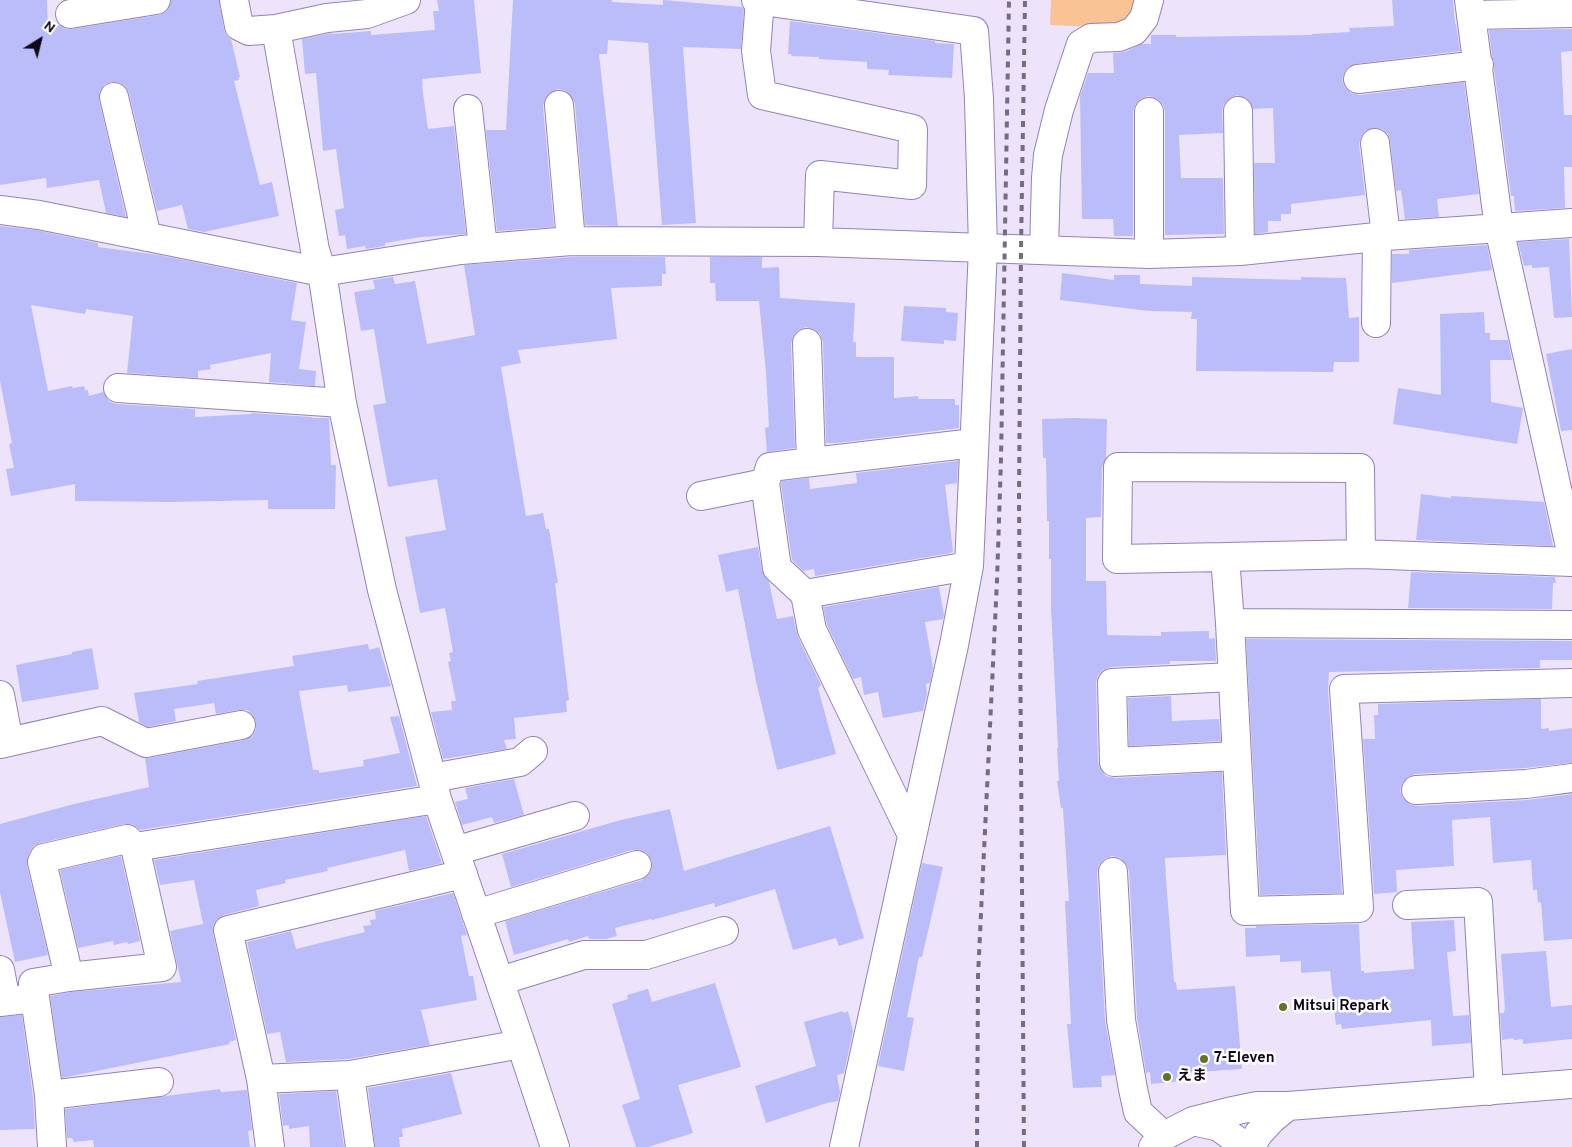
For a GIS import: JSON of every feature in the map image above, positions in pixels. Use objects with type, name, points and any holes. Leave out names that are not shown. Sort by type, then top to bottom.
[{"type":"street","points":[[70,14],[156,0]]},
{"type":"street","points":[[234,0],[239,26],[249,31],[276,29],[328,9],[367,14],[406,0]]},
{"type":"street","points":[[1044,250],[1048,154],[1059,110],[1082,44],[1091,38],[1119,37],[1134,31],[1144,18],[1149,0]]},
{"type":"street","points":[[818,242],[820,175],[912,185],[912,129],[762,95],[756,51],[770,1],[974,32],[979,99],[983,248],[969,566],[954,645],[844,1147]]},
{"type":"street","points":[[1572,12],[1470,7],[1499,228],[1564,483],[1572,556]]},
{"type":"street","points":[[276,29],[315,250],[322,272],[342,403],[382,590],[435,789],[555,1147]]},
{"type":"street","points":[[1358,79],[1479,65]]},
{"type":"street","points":[[114,97],[146,237]]},
{"type":"street","points":[[559,105],[570,241]]},
{"type":"street","points":[[468,109],[483,248]]},
{"type":"street","points":[[1238,111],[1240,251]]},
{"type":"street","points":[[1149,112],[1149,254]]},
{"type":"street","points":[[1375,143],[1382,236],[1376,322]]},
{"type":"street","points":[[0,210],[322,272],[461,250],[570,241],[818,242],[1149,254],[1240,251],[1382,236],[1572,223]]},
{"type":"street","points":[[807,343],[811,462]]},
{"type":"street","points":[[118,388],[342,403]]},
{"type":"street","points":[[912,835],[812,630],[805,594],[777,568],[765,483],[770,467],[974,442]]},
{"type":"street","points":[[1361,554],[1360,468],[1118,466],[1117,559],[1361,554],[1572,562]]},
{"type":"street","points":[[702,496],[765,483]]},
{"type":"street","points":[[1225,557],[1244,912],[1359,908],[1344,689],[1572,683]]},
{"type":"street","points":[[805,594],[969,566]]},
{"type":"street","points":[[1230,623],[1572,625]]},
{"type":"street","points":[[1232,676],[1112,683],[1114,762],[1237,756]]},
{"type":"street","points":[[0,695],[4,743],[102,721],[146,743],[241,725]]},
{"type":"street","points":[[135,847],[435,789],[520,762],[533,751]]},
{"type":"street","points":[[1416,790],[1526,784],[1572,778]]},
{"type":"street","points":[[270,1147],[261,1079],[228,930],[459,862],[575,816]]},
{"type":"street","points":[[52,1147],[49,1095],[33,984],[69,977],[162,967],[135,847],[127,839],[44,858],[42,862],[69,977]]},
{"type":"street","points":[[476,914],[637,865]]},
{"type":"street","points":[[1113,872],[1121,1020],[1138,1112],[1158,1141],[1193,1120],[1257,1106],[1288,1106],[1572,1084]]},
{"type":"street","points":[[1407,904],[1478,902],[1489,1090]]},
{"type":"street","points":[[500,981],[584,954],[646,955],[724,932]]},
{"type":"street","points":[[0,970],[3,1002],[35,998]]},
{"type":"street","points":[[261,1079],[350,1075],[521,1044]]},
{"type":"street","points":[[350,1075],[360,1147]]},
{"type":"street","points":[[49,1095],[159,1082]]},
{"type":"street","points":[[1250,1147],[1272,1119],[1288,1106]]},
{"type":"street","points":[[1193,1120],[1219,1127],[1235,1138],[1243,1147]]},
{"type":"shaded area","points":[[1051,0],[1141,0],[1127,26],[1097,27],[1050,25]]},
{"type":"building","points":[[0,0],[47,0],[48,27],[60,25],[65,29],[72,29],[159,15],[166,12],[171,0],[219,0],[224,29],[226,35],[231,39],[240,77],[238,78],[239,80],[234,81],[260,185],[272,182],[279,216],[204,232],[188,229],[182,205],[157,211],[129,93],[125,86],[118,82],[104,85],[99,92],[99,100],[126,217],[106,213],[99,180],[47,188],[46,178],[0,185]]},
{"type":"building","points":[[437,0],[474,0],[481,73],[422,79],[428,129],[454,126],[466,234],[421,237],[385,243],[385,246],[366,249],[365,246],[347,249],[345,235],[339,236],[335,210],[344,208],[336,149],[323,151],[316,73],[305,74],[302,39],[332,33],[371,31],[371,35],[435,30],[433,11],[439,11]]},
{"type":"building","points":[[513,0],[612,0],[612,2],[663,5],[663,0],[742,7],[744,9],[741,49],[683,47],[696,223],[662,225],[648,43],[608,40],[607,54],[599,54],[618,226],[585,225],[575,104],[571,96],[565,91],[558,89],[550,93],[545,99],[543,106],[554,227],[497,231],[485,123],[486,130],[506,130]]},
{"type":"building","points":[[1392,0],[1453,0],[1460,51],[1356,64],[1348,67],[1344,73],[1342,80],[1345,88],[1351,93],[1360,95],[1464,82],[1479,194],[1437,199],[1439,217],[1405,219],[1401,190],[1396,191],[1388,134],[1382,129],[1373,128],[1365,131],[1359,144],[1365,195],[1291,204],[1291,214],[1281,214],[1281,221],[1268,221],[1268,232],[1255,234],[1254,163],[1275,163],[1273,108],[1253,109],[1251,103],[1246,98],[1237,95],[1230,98],[1224,104],[1222,111],[1223,133],[1179,135],[1181,178],[1223,178],[1224,234],[1165,235],[1165,112],[1163,105],[1157,99],[1149,96],[1142,98],[1136,104],[1133,112],[1133,236],[1114,236],[1113,219],[1082,219],[1080,96],[1088,73],[1114,73],[1113,53],[1125,52],[1141,44],[1151,44],[1151,35],[1176,35],[1176,37],[1312,35],[1350,32],[1349,28],[1394,26]]},
{"type":"building","points":[[790,21],[935,41],[935,43],[954,44],[952,78],[888,75],[889,70],[867,69],[867,62],[791,56],[792,54],[788,54]]},
{"type":"building","points":[[1572,29],[1572,51],[1561,52],[1564,115],[1572,115],[1572,167],[1564,167],[1565,208],[1515,211],[1514,196],[1511,196],[1489,30]]},
{"type":"building","points":[[0,226],[36,230],[98,243],[98,247],[159,255],[297,283],[291,320],[306,322],[299,369],[316,371],[315,386],[269,382],[271,353],[210,365],[211,369],[198,371],[198,378],[127,373],[133,316],[86,309],[85,314],[31,305],[48,391],[72,386],[73,388],[84,386],[85,390],[88,390],[89,396],[103,392],[109,401],[117,404],[195,409],[195,417],[251,413],[329,418],[331,465],[336,465],[335,509],[268,509],[268,500],[75,501],[75,484],[11,496],[6,469],[14,468],[9,444],[12,443],[0,381]]},
{"type":"building","points":[[1569,239],[1572,317],[1554,318],[1549,267],[1532,268],[1532,265],[1524,266],[1518,242]]},
{"type":"building","points":[[1487,245],[1492,270],[1392,283],[1392,254],[1409,254],[1409,250]]},
{"type":"building","points":[[572,257],[665,257],[666,274],[662,274],[662,286],[611,288],[617,339],[518,350],[521,363],[501,367],[526,516],[543,513],[546,529],[549,529],[558,583],[555,583],[569,700],[566,701],[567,712],[514,718],[516,739],[504,740],[507,749],[443,759],[431,712],[452,710],[451,701],[456,701],[448,662],[451,661],[449,653],[453,652],[445,608],[420,613],[405,537],[446,530],[437,479],[388,487],[373,405],[386,403],[374,329],[361,331],[354,292],[375,289],[373,280],[393,277],[395,284],[415,281],[427,344],[475,335],[464,265]]},
{"type":"building","points":[[710,257],[762,257],[762,268],[779,267],[780,298],[855,303],[853,342],[856,342],[856,357],[894,357],[894,398],[918,396],[918,399],[955,399],[955,405],[959,405],[959,428],[826,443],[823,342],[820,334],[806,327],[798,330],[791,344],[795,448],[767,452],[765,428],[769,427],[759,301],[716,301],[715,283],[710,283]]},
{"type":"building","points":[[1062,273],[1114,280],[1114,275],[1140,275],[1140,284],[1192,286],[1192,277],[1301,280],[1301,277],[1346,278],[1349,318],[1359,317],[1359,362],[1334,362],[1333,372],[1196,371],[1197,319],[1191,319],[1192,312],[1149,311],[1060,300]]},
{"type":"building","points":[[904,306],[946,308],[946,312],[958,313],[956,341],[944,340],[944,344],[901,341]]},
{"type":"building","points":[[1484,312],[1485,333],[1490,333],[1490,340],[1508,340],[1512,360],[1490,360],[1491,402],[1523,408],[1517,444],[1393,424],[1398,388],[1441,395],[1440,314]]},
{"type":"building","points":[[1572,349],[1572,430],[1561,431],[1546,354]]},
{"type":"building","points":[[1042,419],[1107,419],[1106,458],[1102,467],[1101,517],[1086,518],[1086,581],[1106,581],[1107,635],[1161,636],[1161,632],[1209,631],[1209,639],[1215,638],[1216,661],[1170,661],[1170,664],[1111,667],[1103,670],[1098,675],[1096,683],[1098,762],[1106,776],[1115,778],[1222,772],[1226,855],[1165,858],[1166,879],[1174,982],[1176,982],[1177,990],[1235,986],[1242,1069],[1183,1073],[1183,1081],[1151,1084],[1150,1072],[1146,1073],[1137,1018],[1129,871],[1126,864],[1120,858],[1112,856],[1104,859],[1099,865],[1097,873],[1105,1021],[1115,1075],[1101,1076],[1102,1087],[1073,1088],[1067,1024],[1071,1024],[1065,901],[1069,901],[1063,808],[1061,808],[1057,781],[1059,781],[1051,608],[1051,559],[1049,559],[1046,458],[1043,458]]},
{"type":"building","points":[[958,461],[957,483],[945,485],[953,551],[951,553],[815,576],[814,569],[803,571],[792,560],[782,481],[809,478],[810,489],[857,483],[856,473]]},
{"type":"building","points":[[1421,494],[1451,498],[1451,496],[1544,502],[1553,546],[1416,540]]},
{"type":"building","points":[[758,547],[762,570],[769,582],[777,619],[793,616],[798,637],[821,685],[818,688],[836,754],[777,770],[756,681],[738,589],[726,592],[718,555]]},
{"type":"building","points":[[1411,572],[1555,577],[1556,583],[1553,583],[1552,609],[1408,608]]},
{"type":"building","points":[[939,587],[943,619],[925,622],[933,668],[930,683],[926,684],[927,694],[923,711],[883,718],[878,692],[864,695],[861,677],[853,679],[827,625],[823,607]]},
{"type":"building","points":[[1246,639],[1572,641],[1572,660],[1540,660],[1540,668],[1329,672],[1328,690],[1342,893],[1260,895]]},
{"type":"building","points":[[368,644],[369,650],[379,647],[391,686],[348,692],[347,685],[299,691],[313,770],[319,770],[319,773],[364,766],[363,760],[400,753],[390,717],[399,716],[417,786],[140,830],[132,824],[124,824],[40,843],[30,851],[27,866],[48,955],[15,962],[0,892],[0,824],[74,804],[149,787],[145,758],[244,740],[252,736],[256,730],[256,722],[253,715],[247,710],[216,714],[214,703],[174,709],[176,721],[148,727],[139,722],[134,693],[198,684],[197,681],[294,666],[292,656]]},
{"type":"building","points":[[92,648],[99,689],[22,702],[16,665]]},
{"type":"building","points":[[1171,696],[1172,721],[1219,719],[1221,741],[1129,746],[1128,698]]},
{"type":"building","points":[[1541,699],[1541,729],[1549,728],[1549,731],[1572,728],[1572,763],[1525,768],[1415,774],[1408,777],[1402,783],[1400,791],[1403,798],[1409,804],[1417,806],[1527,800],[1572,794],[1572,939],[1544,941],[1541,902],[1538,903],[1537,890],[1533,890],[1531,860],[1493,863],[1490,817],[1452,820],[1454,866],[1396,870],[1397,892],[1374,894],[1363,739],[1375,739],[1374,715],[1378,715],[1378,704]]},
{"type":"building","points":[[514,779],[524,815],[494,823],[492,817],[462,825],[455,802],[468,799],[465,788]]},
{"type":"building","points":[[670,809],[684,871],[830,826],[864,938],[839,946],[836,938],[793,950],[775,889],[715,907],[714,903],[615,928],[617,936],[606,939],[589,939],[588,936],[569,942],[568,939],[514,955],[505,921],[642,880],[649,875],[652,869],[652,861],[647,853],[640,850],[632,850],[511,887],[502,854],[621,820]]},
{"type":"building","points":[[426,816],[442,863],[409,871],[405,850],[327,868],[328,871],[285,880],[286,883],[256,890],[259,906],[224,915],[217,919],[213,926],[213,933],[236,1040],[229,1042],[230,1044],[62,1078],[50,996],[71,992],[181,982],[170,931],[203,924],[194,880],[160,885],[154,860]]},
{"type":"building","points":[[121,856],[140,941],[114,945],[113,941],[78,948],[60,870]]},
{"type":"building","points":[[922,863],[943,867],[922,957],[919,957],[907,1017],[914,1018],[904,1071],[878,1066]]},
{"type":"building","points":[[453,893],[467,935],[461,936],[469,976],[473,976],[477,1000],[421,1010],[430,1045],[348,1059],[286,1062],[280,1032],[267,1034],[247,942],[291,931],[296,949],[365,932],[363,926],[371,925],[370,920],[376,919],[375,911]]},
{"type":"building","points":[[1454,920],[1456,951],[1447,952],[1453,1016],[1469,1015],[1471,1043],[1432,1046],[1431,1020],[1342,1029],[1341,1024],[1336,1025],[1330,971],[1301,973],[1301,961],[1280,962],[1280,955],[1246,957],[1245,928],[1256,928],[1256,926],[1359,924],[1361,971],[1364,971],[1364,973],[1414,969],[1411,922]]},
{"type":"building","points":[[1546,951],[1551,1007],[1572,1005],[1572,1039],[1523,1044],[1523,1039],[1502,1040],[1500,1013],[1504,1013],[1505,1010],[1501,954]]},
{"type":"building","points":[[715,983],[741,1067],[678,1085],[693,1133],[648,1147],[636,1147],[622,1105],[640,1099],[612,1004],[628,999],[627,995],[648,989],[652,1002]]},
{"type":"building","points":[[843,1011],[844,1013],[848,1011],[853,1031],[844,1073],[837,1075],[840,1092],[838,1101],[766,1123],[755,1086],[816,1066],[804,1022]]},
{"type":"building","points":[[22,1015],[33,1097],[35,1129],[0,1130],[0,1017]]},
{"type":"building","points":[[451,1073],[462,1114],[402,1129],[403,1137],[399,1137],[400,1147],[375,1147],[368,1088]]},
{"type":"building","points":[[220,1089],[221,1092],[247,1090],[252,1130],[248,1131],[250,1147],[94,1147],[93,1140],[74,1142],[72,1138],[67,1138],[65,1109]]},
{"type":"building","points":[[336,1091],[344,1147],[310,1147],[309,1126],[289,1129],[289,1125],[283,1126],[279,1094]]},
{"type":"railway","points":[[977,1147],[978,976],[1001,460],[1009,0]]},
{"type":"railway","points":[[1024,1147],[1019,498],[1025,0]]},
{"type":"place","name":"Mitsui Repark","points":[[1283,1007]]},
{"type":"place","name":"7-Eleven","points":[[1204,1059]]},
{"type":"place","name":"えま","points":[[1167,1077]]}]
